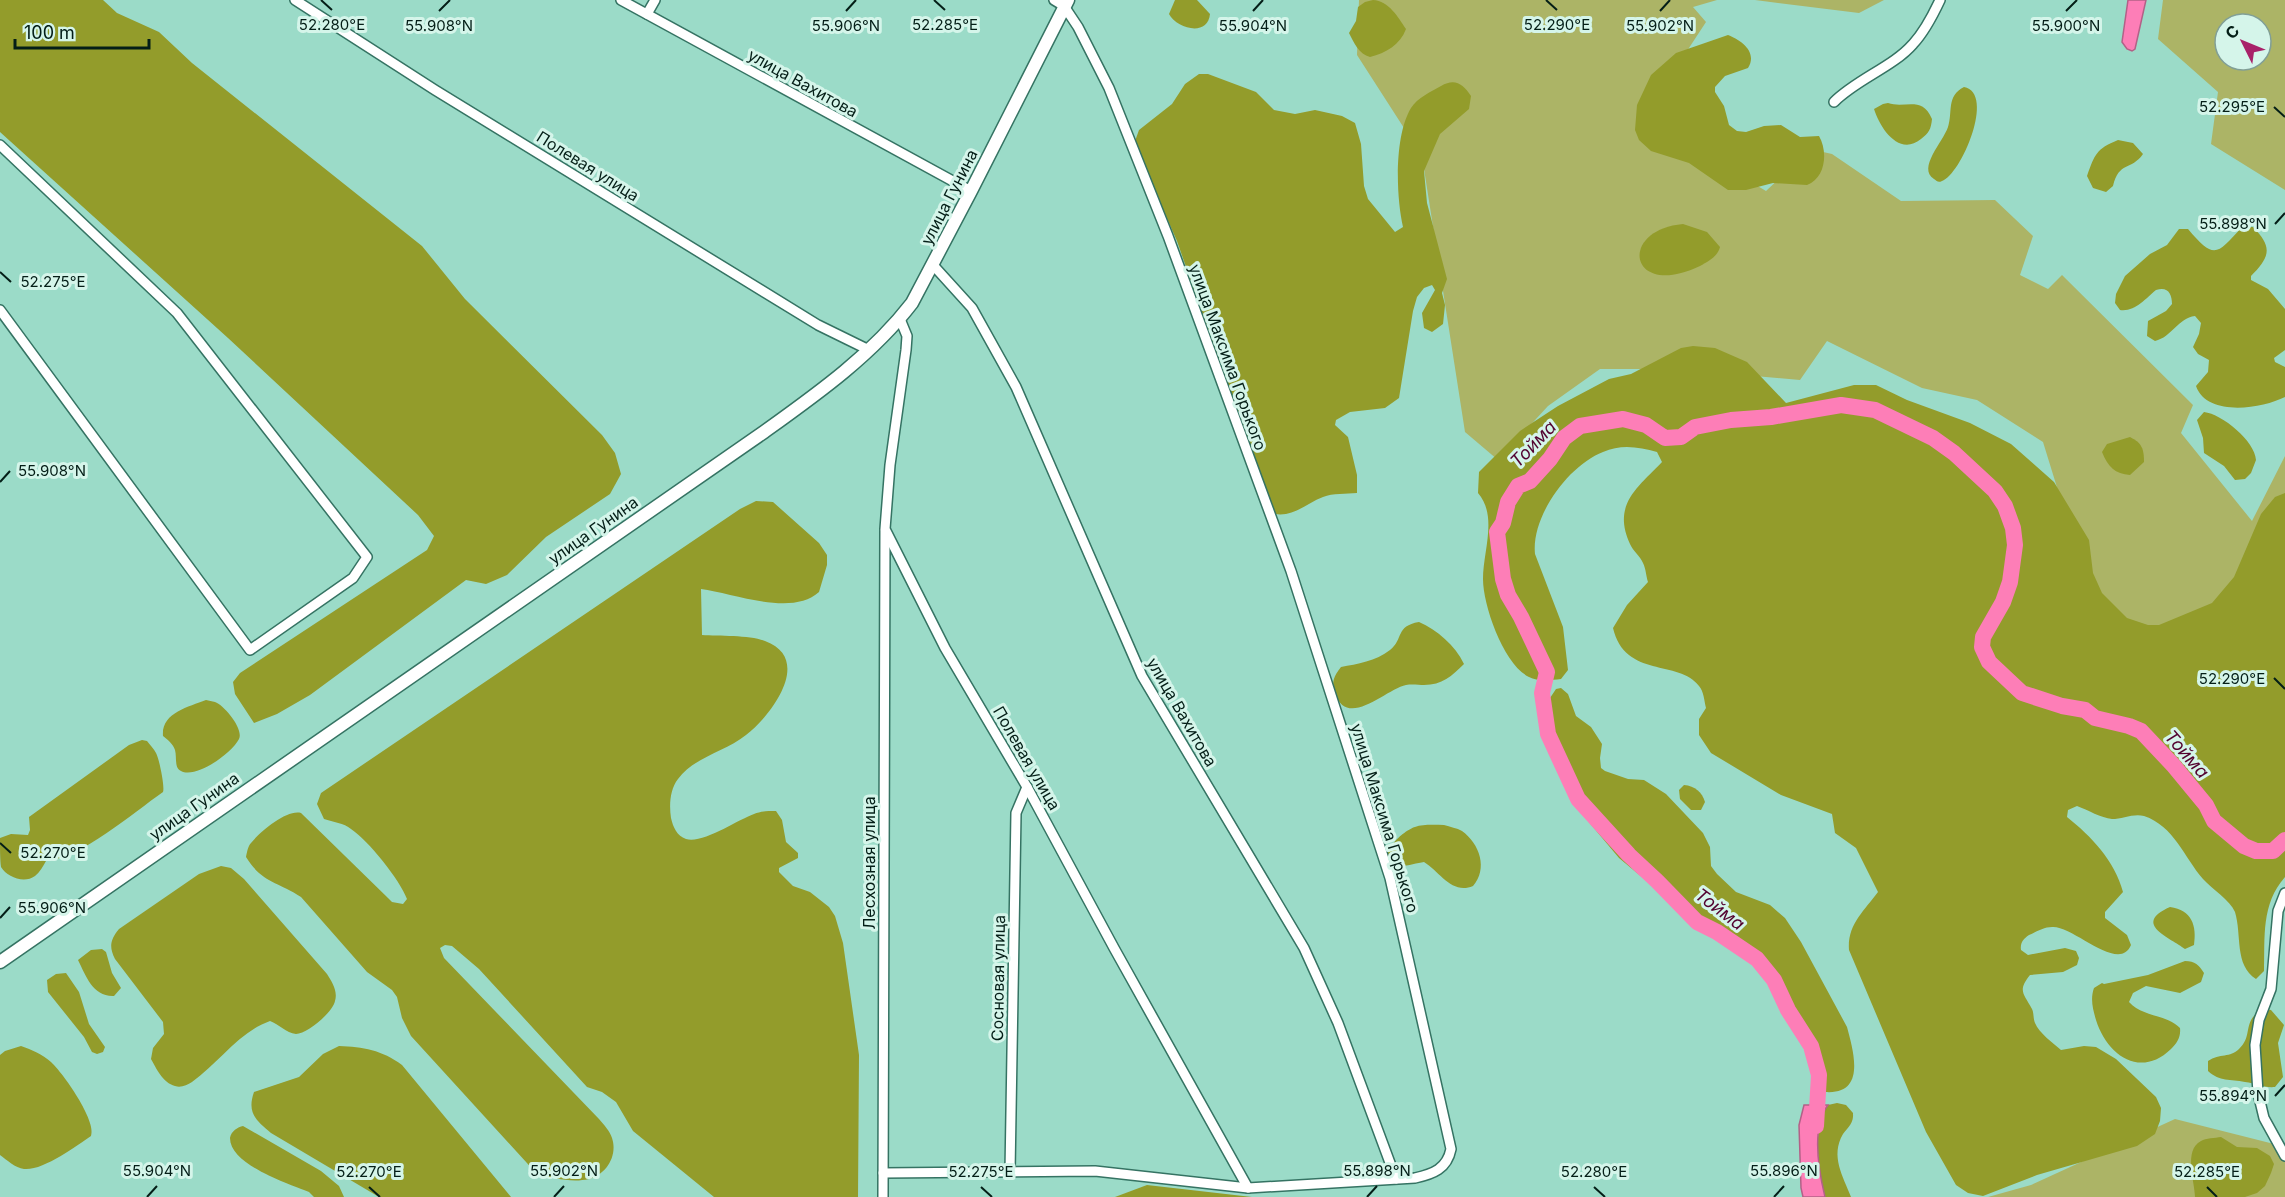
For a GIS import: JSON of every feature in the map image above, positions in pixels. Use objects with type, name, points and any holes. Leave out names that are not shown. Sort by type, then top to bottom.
[{"type":"main road","name":"улица Гунина","points":[[0,962],[804,404],[869,350],[900,319],[912,303],[971,191],[1062,2]]},
{"type":"street","name":"Полевая улица","points":[[295,0],[445,96],[818,325],[869,350]]},
{"type":"street","name":"улица Вахитова","points":[[621,0],[971,191]]},
{"type":"street","points":[[646,14],[655,0]]},
{"type":"street","points":[[1834,102],[1847,89],[1902,54],[1913,44],[1940,0]]},
{"type":"street","name":"улица Максима Горького","points":[[884,1173],[1095,1171],[1248,1188],[1415,1178],[1437,1172],[1448,1161],[1451,1149],[1390,878],[1291,571],[1168,236],[1109,88],[1090,48],[1062,2]]},
{"type":"street","points":[[0,145],[177,313],[367,556],[353,578],[250,650],[0,310]]},
{"type":"street","name":"улица Вахитова","points":[[933,265],[972,308],[1016,387],[1142,676],[1304,948],[1338,1023],[1396,1179]]},
{"type":"street","points":[[885,529],[891,455],[906,350],[906,336],[900,319]]},
{"type":"street","name":"Полевая улица","points":[[885,529],[945,648],[1027,787],[1113,948],[1248,1188]]},
{"type":"street","name":"Лесхозная улица","points":[[884,1197],[885,529]]},
{"type":"street","name":"Сосновая улица","points":[[1010,1172],[1016,813],[1027,787]]},
{"type":"street","points":[[2285,893],[2278,910],[2271,989],[2259,1020],[2255,1045],[2258,1093],[2264,1118],[2285,1156]]},
{"type":"green space","points":[[0,0],[103,0],[117,13],[159,32],[192,63],[422,246],[465,299],[602,435],[615,453],[621,474],[610,494],[546,537],[507,575],[486,584],[466,580],[310,695],[277,714],[254,723],[235,694],[233,682],[240,673],[427,550],[434,536],[418,515],[228,338],[0,132]]},
{"type":"green space","points":[[1175,0],[1197,0],[1210,14],[1208,21],[1204,26],[1198,28],[1178,24],[1169,14]]},
{"type":"green space","points":[[1359,0],[1717,0],[1693,7],[1706,22],[1666,83],[1697,150],[1766,191],[1810,149],[1832,154],[1901,201],[1995,200],[2033,236],[2020,275],[2048,289],[2062,275],[2193,405],[2181,433],[2252,521],[2285,456],[2285,658],[2110,659],[2043,442],[1977,400],[1922,388],[1827,341],[1800,380],[1676,369],[1600,369],[1548,406],[1498,460],[1465,432],[1422,156],[1357,55]]},
{"type":"green space","points":[[1373,0],[1388,6],[1406,29],[1392,48],[1370,57],[1360,51],[1349,33],[1356,21],[1358,7]]},
{"type":"green space","points":[[1755,0],[1884,0],[1859,13]]},
{"type":"green space","points":[[2163,0],[2285,0],[2285,190],[2211,144],[2218,92],[2158,39]]},
{"type":"green space","points":[[1728,35],[1743,43],[1751,57],[1748,68],[1725,76],[1715,87],[1715,92],[1724,106],[1729,125],[1737,131],[1746,132],[1764,126],[1781,125],[1800,137],[1819,136],[1824,149],[1824,164],[1813,182],[1807,185],[1773,183],[1746,190],[1728,190],[1689,163],[1651,151],[1639,140],[1635,130],[1637,105],[1651,75],[1676,53]]},
{"type":"green space","points":[[1199,74],[1208,74],[1256,92],[1274,110],[1295,114],[1315,110],[1342,116],[1355,123],[1361,144],[1364,186],[1368,199],[1395,232],[1403,227],[1398,183],[1399,150],[1405,120],[1411,108],[1425,95],[1450,82],[1462,85],[1471,96],[1469,109],[1440,134],[1424,171],[1427,203],[1447,279],[1442,293],[1445,305],[1443,324],[1432,332],[1424,328],[1422,313],[1435,290],[1432,285],[1424,288],[1417,297],[1413,311],[1399,398],[1385,408],[1350,412],[1336,420],[1335,425],[1348,437],[1357,475],[1357,493],[1327,496],[1288,513],[1275,514],[1269,505],[1177,241],[1134,144],[1139,130],[1172,104],[1185,84]]},
{"type":"green space","points":[[1964,87],[1973,93],[1977,103],[1972,134],[1958,165],[1950,175],[1939,182],[1930,174],[1928,168],[1948,127],[1952,100]]},
{"type":"green space","points":[[1888,103],[1913,104],[1923,107],[1932,119],[1928,133],[1913,144],[1905,145],[1892,138],[1881,124],[1874,109]]},
{"type":"green space","points":[[2118,140],[2133,143],[2143,154],[2134,163],[2122,169],[2113,186],[2106,192],[2093,188],[2087,176],[2095,157],[2105,146]]},
{"type":"green space","points":[[1683,224],[1707,232],[1720,247],[1717,253],[1700,266],[1676,274],[1658,275],[1646,269],[1640,260],[1641,249],[1648,238],[1662,229]]},
{"type":"green space","points":[[2242,227],[2253,227],[2266,246],[2265,257],[2251,276],[2251,280],[2268,289],[2285,309],[2285,350],[2274,358],[2275,362],[2285,367],[2285,397],[2263,405],[2236,408],[2211,402],[2202,396],[2196,386],[2208,372],[2209,360],[2198,354],[2193,347],[2201,323],[2195,316],[2184,320],[2161,339],[2155,341],[2147,336],[2148,321],[2166,311],[2172,304],[2171,297],[2166,290],[2156,290],[2140,304],[2130,309],[2120,310],[2115,303],[2116,294],[2125,276],[2150,254],[2167,245],[2179,229],[2188,229],[2204,246],[2210,250],[2216,250],[2227,243]]},
{"type":"green space","points":[[1693,346],[1715,348],[1747,362],[1786,403],[1854,385],[1876,385],[1907,400],[1970,423],[2011,444],[2054,482],[2089,540],[2093,573],[2102,593],[2127,618],[2148,625],[2159,625],[2212,603],[2234,577],[2261,514],[2275,497],[2285,493],[2285,877],[2277,887],[2268,910],[2264,971],[2256,979],[2244,966],[2233,908],[2203,879],[2178,843],[2163,827],[2144,816],[2112,819],[2077,806],[2068,810],[2067,817],[2101,850],[2114,870],[2123,892],[2105,912],[2105,918],[2127,935],[2131,945],[2125,952],[2117,954],[2106,952],[2072,933],[2052,927],[2029,935],[2021,945],[2021,950],[2028,955],[2065,948],[2076,951],[2079,958],[2077,965],[2063,972],[2030,975],[2024,985],[2024,996],[2033,1011],[2037,1027],[2061,1050],[2084,1046],[2096,1047],[2116,1059],[2156,1097],[2161,1108],[2160,1121],[2155,1134],[2137,1146],[2037,1175],[1983,1196],[1968,1193],[1956,1185],[1926,1132],[1849,950],[1849,941],[1854,926],[1878,892],[1856,848],[1835,833],[1832,814],[1781,795],[1711,753],[1699,735],[1699,719],[1706,708],[1699,686],[1690,678],[1679,673],[1640,662],[1629,655],[1619,644],[1613,628],[1627,605],[1648,582],[1643,563],[1631,547],[1625,530],[1624,518],[1630,498],[1636,489],[1662,462],[1657,452],[1623,447],[1610,449],[1590,459],[1565,480],[1546,508],[1539,524],[1535,539],[1535,554],[1563,627],[1568,670],[1561,679],[1540,680],[1529,677],[1511,660],[1503,648],[1491,619],[1484,590],[1488,523],[1484,502],[1478,493],[1479,472],[1520,431],[1558,406],[1609,379],[1631,374],[1681,348]]},
{"type":"green space","points":[[2204,412],[2228,423],[2250,445],[2256,460],[2251,473],[2245,479],[2235,480],[2224,466],[2204,453],[2203,438],[2197,420]]},
{"type":"green space","points":[[2130,437],[2142,447],[2144,462],[2130,475],[2113,469],[2102,452],[2107,444]]},
{"type":"green space","points":[[756,501],[773,502],[819,543],[827,555],[827,565],[819,592],[794,603],[762,601],[701,589],[702,635],[743,637],[765,641],[779,649],[786,661],[787,674],[776,702],[756,726],[738,741],[692,765],[678,779],[671,797],[671,818],[680,836],[693,840],[711,835],[757,813],[776,811],[782,820],[786,842],[798,853],[798,858],[779,868],[779,872],[793,886],[810,892],[829,907],[835,916],[843,943],[859,1055],[858,1197],[714,1197],[633,1131],[616,1102],[602,1092],[587,1087],[479,969],[452,946],[445,945],[440,948],[444,958],[599,1119],[611,1135],[612,1158],[605,1169],[595,1177],[569,1180],[537,1174],[411,1036],[402,1018],[397,997],[392,990],[367,972],[301,897],[258,872],[246,857],[248,849],[255,838],[274,822],[289,814],[301,813],[392,902],[403,904],[407,899],[398,882],[366,842],[348,827],[324,819],[317,804],[321,793],[740,509]]},
{"type":"green space","points":[[1419,622],[1445,639],[1464,664],[1441,682],[1406,685],[1357,708],[1348,708],[1341,703],[1335,693],[1333,682],[1341,667],[1366,662],[1385,654],[1394,646],[1406,627]]},
{"type":"green space","points":[[1561,688],[1568,694],[1576,716],[1591,727],[1602,744],[1601,768],[1628,779],[1644,780],[1666,794],[1703,833],[1710,847],[1711,866],[1717,874],[1736,892],[1770,905],[1785,918],[1801,942],[1847,1027],[1854,1070],[1852,1080],[1847,1087],[1838,1091],[1825,1092],[1822,1089],[1813,1045],[1771,989],[1762,972],[1727,940],[1676,911],[1655,888],[1619,858],[1588,821],[1574,800],[1556,763],[1550,698],[1556,689]]},
{"type":"green space","points":[[206,700],[219,704],[228,712],[239,729],[239,739],[222,757],[204,768],[188,772],[181,771],[177,765],[174,748],[163,736],[166,722],[184,708]]},
{"type":"green space","points":[[142,740],[147,741],[157,756],[163,792],[75,852],[46,861],[38,873],[31,878],[16,878],[4,871],[1,867],[0,838],[11,834],[28,835],[29,817],[129,745]]},
{"type":"green space","points":[[1684,785],[1695,788],[1702,795],[1705,802],[1701,810],[1691,810],[1680,799],[1679,790]]},
{"type":"green space","points":[[1444,825],[1462,831],[1477,850],[1481,865],[1478,879],[1473,886],[1466,888],[1452,885],[1424,862],[1401,866],[1389,861],[1389,850],[1398,838],[1410,829],[1418,826]]},
{"type":"green space","points":[[221,866],[231,868],[244,879],[327,974],[333,983],[336,997],[333,1006],[325,1016],[301,1033],[289,1032],[270,1021],[249,1032],[192,1082],[177,1087],[163,1079],[151,1059],[153,1048],[164,1034],[163,1022],[115,959],[111,944],[119,929],[199,874]]},
{"type":"green space","points":[[2170,907],[2188,915],[2194,925],[2194,945],[2185,949],[2154,925],[2154,919],[2159,913]]},
{"type":"green space","points":[[102,949],[106,952],[112,973],[121,988],[114,996],[95,989],[87,979],[78,960],[91,950]]},
{"type":"green space","points":[[2185,961],[2194,963],[2204,973],[2201,982],[2180,993],[2146,986],[2133,993],[2129,1002],[2134,1007],[2168,1020],[2180,1028],[2175,1044],[2159,1058],[2148,1062],[2126,1059],[2108,1044],[2101,1033],[2093,1008],[2094,988],[2102,983],[2148,975]]},
{"type":"green space","points":[[66,973],[79,992],[89,1024],[105,1047],[103,1052],[97,1054],[92,1052],[84,1037],[48,992],[47,980],[56,974]]},
{"type":"green space","points":[[2263,1009],[2271,1010],[2284,1025],[2278,1043],[2283,1077],[2275,1087],[2267,1087],[2221,1079],[2212,1075],[2208,1071],[2208,1061],[2232,1054],[2239,1049],[2246,1039],[2252,1018]]},
{"type":"green space","points":[[21,1046],[51,1062],[71,1086],[84,1109],[91,1129],[91,1136],[59,1157],[32,1169],[14,1165],[0,1155],[0,1055]]},
{"type":"green space","points":[[339,1046],[372,1050],[402,1065],[511,1197],[379,1197],[271,1133],[261,1124],[252,1110],[254,1092],[299,1077],[323,1054]]},
{"type":"green space","points":[[1837,1103],[1846,1105],[1853,1113],[1852,1122],[1839,1142],[1838,1150],[1839,1166],[1851,1197],[1825,1197],[1821,1175],[1818,1150],[1820,1125],[1828,1105]]},
{"type":"green space","points":[[2175,1119],[2274,1144],[2285,1158],[2285,1197],[1988,1197],[2031,1185]]},
{"type":"green space","points":[[243,1126],[321,1171],[339,1186],[344,1197],[314,1197],[309,1192],[275,1179],[250,1165],[233,1148],[230,1138],[235,1130]]},
{"type":"green space","points":[[2221,1137],[2237,1147],[2257,1148],[2270,1156],[2274,1164],[2271,1173],[2265,1186],[2257,1193],[2245,1197],[2195,1197],[2191,1167],[2192,1151],[2201,1141]]},
{"type":"green space","points":[[1147,1185],[1252,1197],[1115,1197]]},
{"type":"shaded area","points":[[2128,0],[2146,0],[2135,49],[2132,51],[2127,49],[2122,42]]},
{"type":"shaded area","points":[[1804,1105],[1828,1105],[1823,1114],[1818,1137],[1819,1163],[1825,1197],[1803,1197],[1799,1125]]},
{"type":"waterway","name":"Тойма","points":[[1816,1126],[1819,1075],[1811,1046],[1788,1010],[1774,980],[1757,959],[1717,932],[1697,922],[1629,855],[1578,799],[1548,734],[1542,693],[1547,672],[1508,595],[1503,579],[1497,532],[1503,523],[1508,502],[1518,486],[1530,481],[1550,459],[1564,438],[1580,426],[1623,419],[1646,425],[1665,438],[1681,437],[1695,427],[1841,405],[1875,410],[1933,438],[1954,453],[1995,491],[2005,506],[2013,528],[2015,545],[2010,582],[2003,602],[1983,637],[1982,647],[1989,662],[2022,693],[2062,706],[2085,710],[2095,718],[2141,731],[2206,805],[2214,821],[2244,846],[2256,851],[2273,851],[2285,840]]}]
